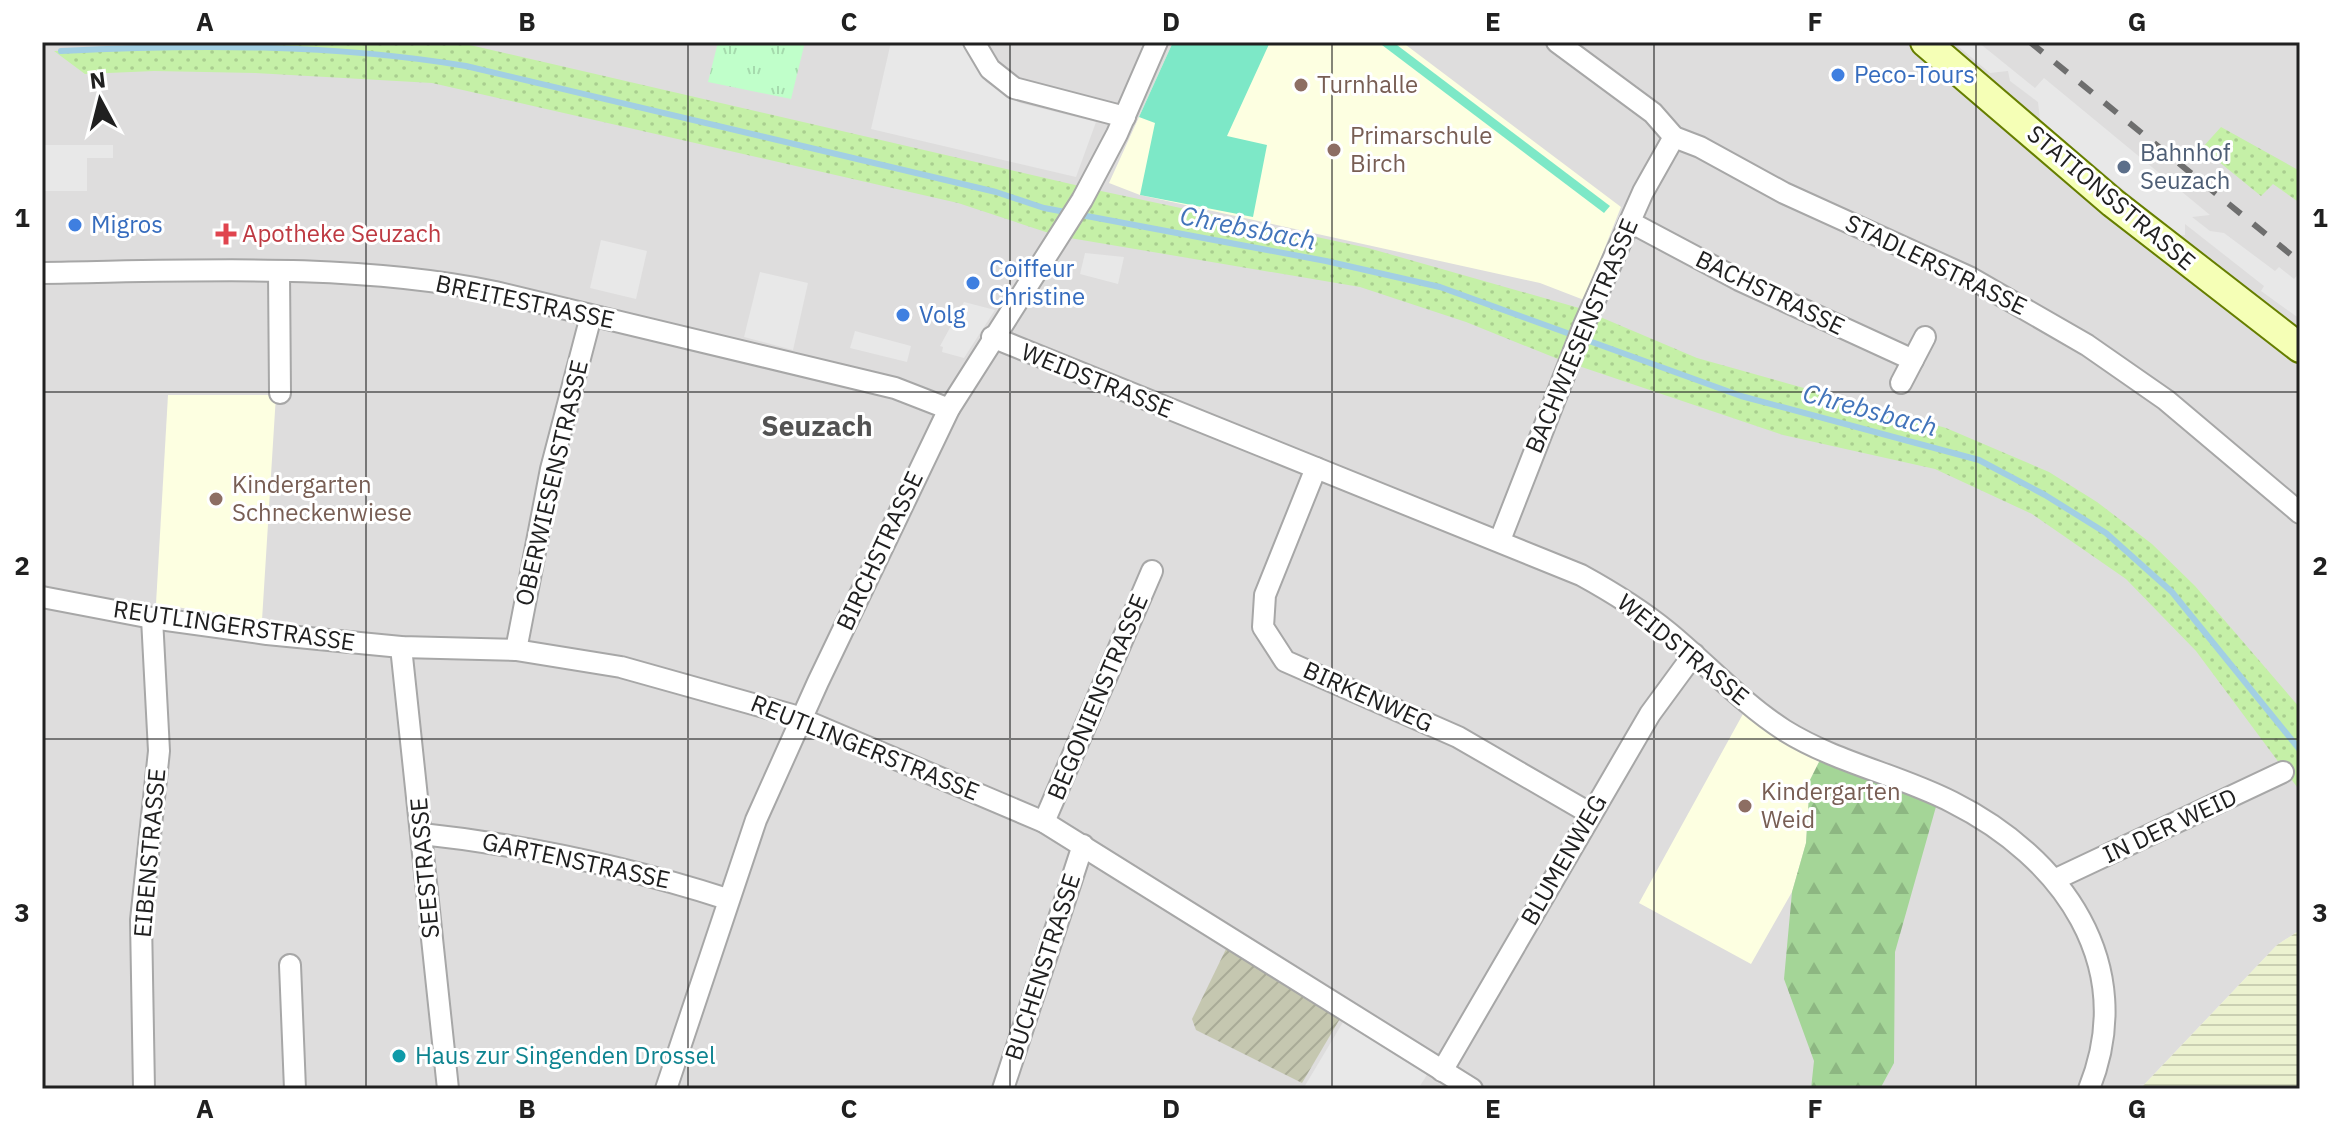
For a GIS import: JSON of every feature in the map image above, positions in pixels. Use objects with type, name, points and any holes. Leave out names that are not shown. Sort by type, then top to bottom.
[{"type":"main road","name":"STATIONSSTRASSE","points":[[1925,42],[2113,203],[2300,348]]},
{"type":"street","points":[[974,42],[990,69],[1014,88],[1125,117]]},
{"type":"street","name":"BIRCHSTRASSE","points":[[666,1089],[727,899],[756,820],[801,719],[949,409],[1082,200],[1125,117],[1157,42]]},
{"type":"street","name":"STADLERSTRASSE","points":[[1557,42],[1653,113],[1674,137],[1700,147],[1784,193],[1969,277],[2048,321],[2166,400],[2300,513]]},
{"type":"street","name":"BACHWIESENSTRASSE","points":[[1500,540],[1584,325],[1630,222],[1674,137]]},
{"type":"street","name":"BACHSTRASSE","points":[[1630,222],[1739,280],[1913,360]]},
{"type":"street","name":"BREITESTRASSE","points":[[42,273],[279,273],[438,281],[895,388],[949,409]]},
{"type":"street","points":[[279,273],[280,393]]},
{"type":"street","name":"OBERWIESENSTRASSE","points":[[516,650],[551,469],[591,316]]},
{"type":"street","name":"WEIDSTRASSE","points":[[992,337],[1500,540],[1606,589],[1644,613],[1782,728],[1841,760],[1964,808],[2006,835],[2056,879],[2082,921],[2101,973],[2103,1035],[2089,1089]]},
{"type":"street","points":[[1901,383],[1925,337]]},
{"type":"street","name":"BIRKENWEG","points":[[1316,468],[1265,595],[1263,627],[1285,661],[1458,737],[1591,814]]},
{"type":"street","name":"BEGONIENSTRASSE","points":[[1044,822],[1152,571]]},
{"type":"street","name":"REUTLINGERSTRASSE","points":[[42,597],[152,618],[401,647],[516,650],[621,667],[723,693],[801,719],[1044,822],[1472,1089]]},
{"type":"street","name":"EIBENSTRASSE","points":[[144,1089],[141,920],[159,751],[152,618]]},
{"type":"street","name":"SEESTRASSE","points":[[401,647],[448,1089]]},
{"type":"street","name":"BLUMENWEG","points":[[1442,1071],[1650,714],[1694,654]]},
{"type":"street","name":"IN DER WEID","points":[[2056,879],[2283,772]]},
{"type":"street","name":"GARTENSTRASSE","points":[[422,834],[502,842],[570,856],[657,876],[727,899]]},
{"type":"street","name":"BUCHENSTRASSE","points":[[1003,1089],[1083,845]]},
{"type":"street","points":[[290,965],[295,1089]]},
{"type":"shaded area","points":[[42,42],[2300,42],[2300,930],[2277,945],[2140,1089],[42,1089]]},
{"type":"shaded area","points":[[891,42],[963,42],[986,82],[1020,103],[1096,122],[1076,177],[871,129]]},
{"type":"shaded area","name":"Primarschule Birch","points":[[1173,42],[1402,42],[1621,207],[1584,300],[1540,283],[1140,195],[1109,183]]},
{"type":"shaded area","name":"Bahnhof Seuzach","points":[[1953,42],[1978,42],[2035,88],[2044,78],[2210,215],[2192,217],[2210,231],[2224,233],[2275,271],[2279,267],[2294,279],[2300,272],[2300,319],[2261,291],[2264,286],[2185,224],[2185,235],[2179,236],[2040,120],[2038,102],[2010,81],[2008,71],[1990,73]]},
{"type":"shaded area","points":[[42,145],[113,145],[113,158],[87,158],[87,191],[42,191]]},
{"type":"shaded area","points":[[601,240],[647,251],[636,299],[590,288]]},
{"type":"shaded area","points":[[1085,253],[1124,257],[1118,284],[1080,274]]},
{"type":"shaded area","points":[[760,272],[808,283],[793,350],[744,337]]},
{"type":"shaded area","points":[[964,302],[995,310],[964,358],[942,352],[943,347],[940,346]]},
{"type":"shaded area","points":[[855,331],[911,346],[907,362],[850,348]]},
{"type":"shaded area","name":"Kindergarten Schneckenwiese","points":[[168,395],[276,395],[262,620],[156,604]]},
{"type":"shaded area","points":[[1749,703],[1824,752],[1810,780],[1806,843],[1792,892],[1751,964],[1639,903]]},
{"type":"shaded area","points":[[2300,930],[2300,1089],[2140,1089],[2277,945]]},
{"type":"shaded area","points":[[1227,947],[1341,1017],[1302,1083],[1196,1030],[1192,1019]]},
{"type":"shaded area","points":[[1349,1012],[1432,1067],[1418,1089],[1303,1089]]},
{"type":"green space","points":[[173,42],[457,42],[1101,191],[1368,248],[1579,308],[1697,358],[1946,428],[2049,472],[2097,502],[2152,544],[2195,586],[2300,708],[2300,791],[2196,651],[2126,579],[2032,514],[1935,469],[1783,435],[1558,359],[1466,322],[1360,287],[1058,236],[958,203],[432,83],[255,73],[154,71],[85,74],[54,51],[162,49]]},
{"type":"green space","points":[[718,42],[805,42],[791,99],[708,82]]},
{"type":"green space","points":[[1173,42],[1270,42],[1227,136],[1267,145],[1253,217],[1140,195],[1155,123],[1139,117]]},
{"type":"green space","points":[[1378,42],[1393,42],[1610,206],[1604,213]]},
{"type":"green space","points":[[2221,127],[2300,171],[2300,203],[2273,184],[2261,196],[2202,148]]},
{"type":"green space","points":[[1824,752],[1939,796],[1895,952],[1894,1063],[1880,1089],[1811,1089],[1814,1061],[1784,979],[1792,892],[1806,843],[1810,780]]},
{"type":"waterway","name":"Chrebsbach","points":[[61,51],[162,47],[264,48],[366,53],[466,66],[996,192],[1044,208],[1326,261],[1440,287],[1741,396],[1979,460],[2045,495],[2106,533],[2172,592],[2300,750]]},
{"type":"railway","points":[[2030,42],[2300,262]]},
{"type":"place","name":"Peco-Tours","points":[[1838,75]]},
{"type":"place","name":"Turnhalle","points":[[1301,85]]},
{"type":"place","name":"Primarschule Birch","points":[[1334,150]]},
{"type":"place","name":"Bahnhof Seuzach","points":[[2124,167]]},
{"type":"place","name":"Migros","points":[[75,225]]},
{"type":"place","name":"Apotheke Seuzach","points":[[226,234]]},
{"type":"place","name":"Coiffeur Christine","points":[[973,283]]},
{"type":"place","name":"Volg","points":[[903,315]]},
{"type":"place","name":"Kindergarten Schneckenwiese","points":[[216,499]]},
{"type":"place","name":"Kindergarten Weid","points":[[1745,806]]},
{"type":"place","name":"Haus zur Singenden Drossel","points":[[399,1056]]},
{"type":"district","name":"Seuzach","points":[[817,426]]}]
